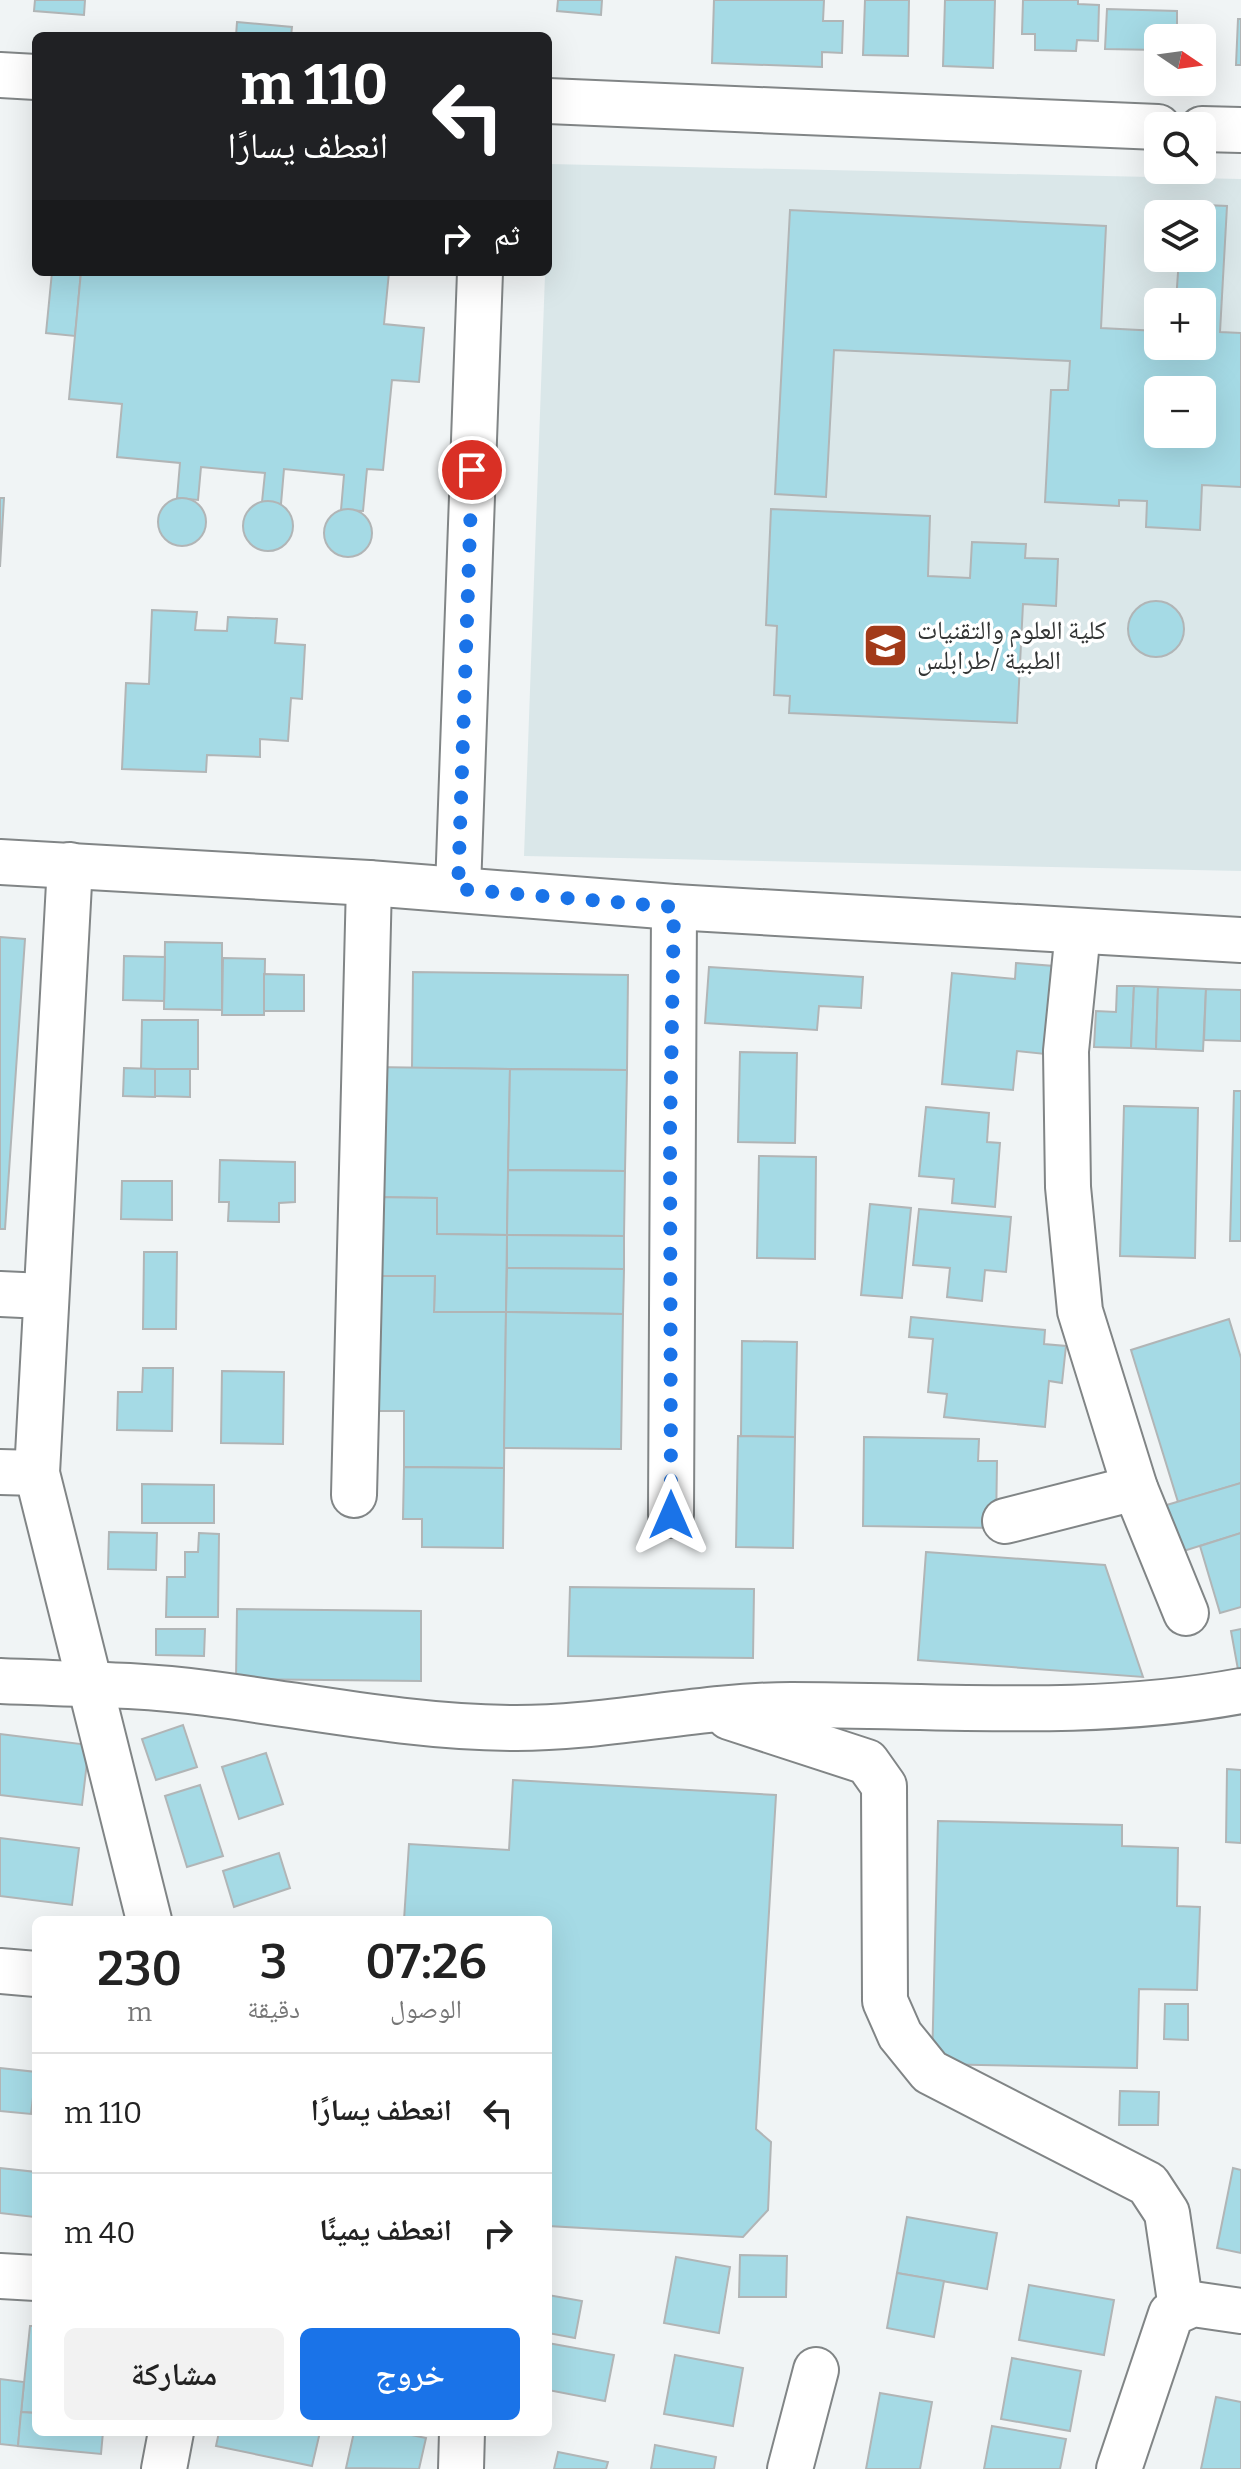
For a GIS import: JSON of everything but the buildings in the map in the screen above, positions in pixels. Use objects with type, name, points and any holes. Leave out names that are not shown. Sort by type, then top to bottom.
[{"type":"street","points":[[0,75],[32,77]]},
{"type":"street","points":[[552,101],[1144,126]]},
{"type":"street","points":[[1216,129],[1241,130]]},
{"type":"street","points":[[458,889],[480,276]]},
{"type":"street","points":[[0,862],[369,883],[674,907],[1241,940]]},
{"type":"street","points":[[70,865],[44,1296],[18,1473],[90,1685],[148,1916]]},
{"type":"street","points":[[354,1495],[369,883]]},
{"type":"street","points":[[671,1515],[670,1133],[674,907]]},
{"type":"street","points":[[1078,931],[1066,1051],[1068,1187],[1080,1311],[1135,1488],[1186,1613]]},
{"type":"street","points":[[0,1294],[44,1296]]},
{"type":"street","points":[[1005,1521],[1135,1488]]},
{"type":"street","points":[[0,1681],[203,1692],[459,1727],[562,1727],[701,1708],[791,1705],[1053,1711],[1200,1699],[1241,1691]]},
{"type":"street","points":[[701,1708],[867,1762],[884,1786],[885,2001],[900,2035],[930,2072],[1148,2184],[1167,2213],[1181,2308]]},
{"type":"street","points":[[0,1971],[32,1974]]},
{"type":"street","points":[[0,2276],[32,2278]]},
{"type":"street","points":[[1119,2469],[1163,2329],[1171,2314],[1193,2304],[1241,2311]]},
{"type":"street","points":[[790,2469],[816,2370]]},
{"type":"street","points":[[164,2469],[170,2436]]},
{"type":"street","points":[[461,2469],[462,2436]]},
{"type":"shaded area","name":"كلية العلوم والتقنيات الطبية /طرابلس","points":[[552,164],[1144,177],[1144,184],[1216,184],[1216,178],[1241,179],[1241,871],[524,856],[545,276],[552,276]]},
{"type":"place","name":"كلية العلوم والتقنيات الطبية /طرابلس","points":[[886,645]]},
{"type":"route","points":[[472,470],[458,889],[674,907],[670,1133],[673,1312],[671,1515]]}]
